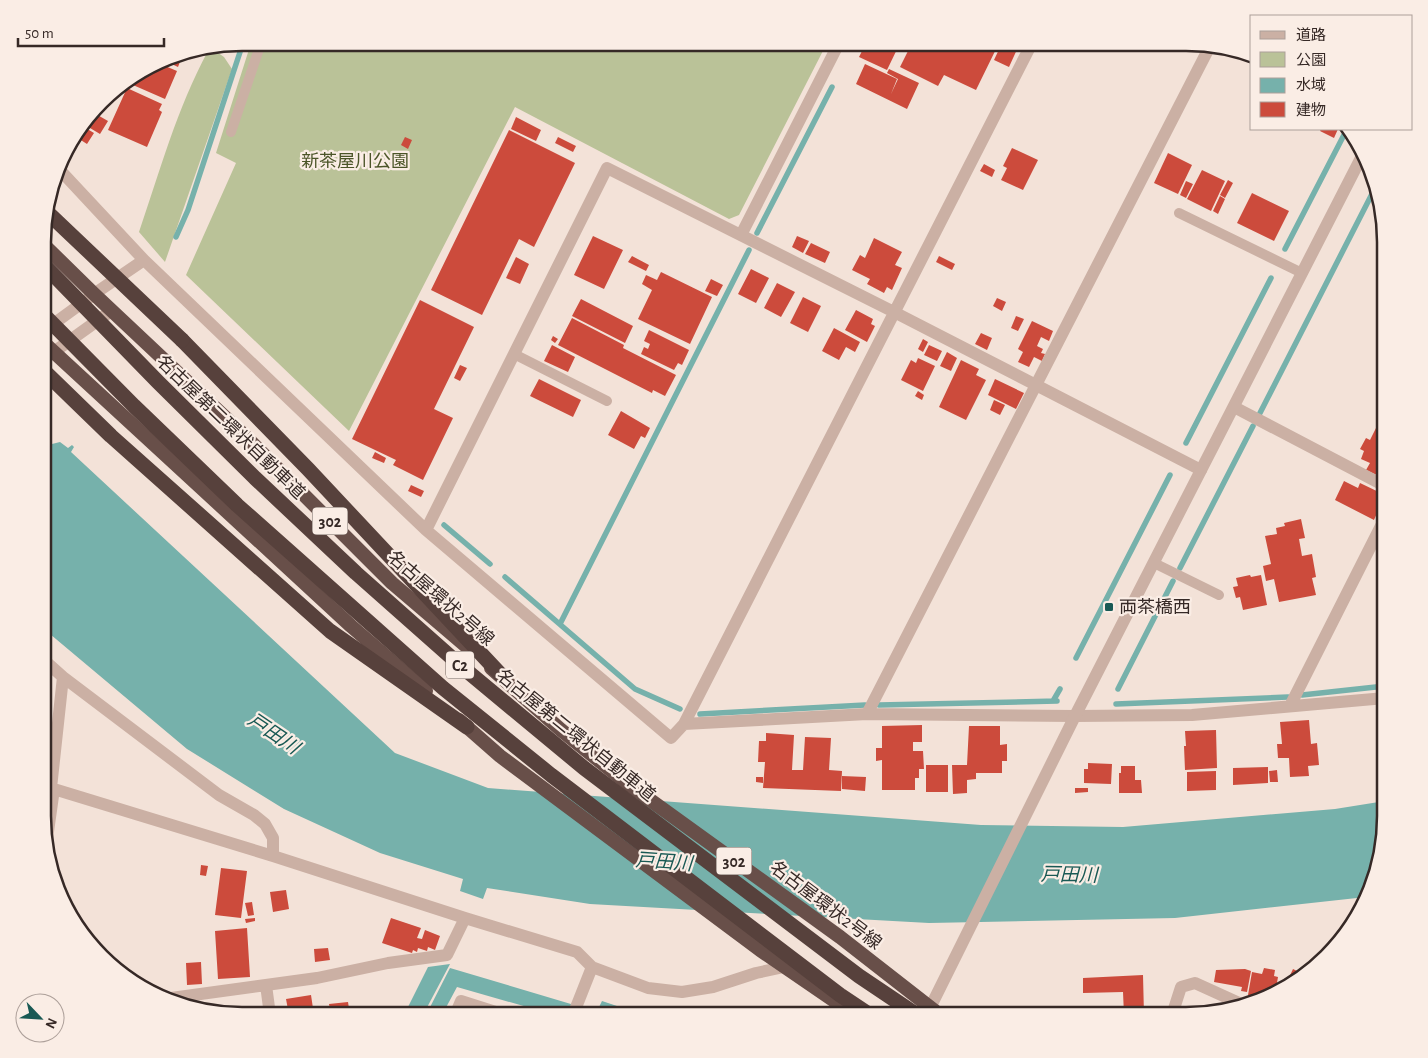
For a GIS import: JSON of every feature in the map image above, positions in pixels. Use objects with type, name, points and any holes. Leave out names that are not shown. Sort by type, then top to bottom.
[{"type":"highway","points":[[53,218],[182,340],[308,469],[500,674]]},
{"type":"highway","name":"名古屋環状2号線","points":[[51,252],[242,433],[392,583],[500,674],[574,740],[628,784],[840,937],[920,1007]]},
{"type":"highway","name":"名古屋第二環状自動車道","points":[[51,272],[255,478],[356,573],[461,666],[584,768],[859,976],[915,1007]]},
{"type":"highway","name":"C2","points":[[51,322],[134,406],[237,505],[443,688],[551,775],[858,1007]]},
{"type":"highway","points":[[51,356],[351,626],[500,756],[760,950],[843,1007]]},
{"type":"highway","points":[[51,378],[111,436],[330,631],[467,727]]},
{"type":"street","points":[[741,235],[835,51]]},
{"type":"street","points":[[64,174],[144,260],[426,530],[671,738],[684,724],[1028,51]]},
{"type":"street","points":[[867,714],[1207,53]]},
{"type":"street","points":[[931,1007],[1075,716],[1359,162]]},
{"type":"street","points":[[426,530],[607,168],[894,312],[1201,470]]},
{"type":"street","points":[[51,325],[144,260]]},
{"type":"street","points":[[51,349],[111,310]]},
{"type":"street","points":[[1234,407],[1377,482]]},
{"type":"street","points":[[1290,706],[1377,534]]},
{"type":"street","points":[[51,666],[219,795],[254,815],[265,824],[273,838],[273,856]]},
{"type":"street","points":[[51,779],[63,677]]},
{"type":"street","points":[[684,724],[867,714],[1192,715],[1377,699]]},
{"type":"street","points":[[51,788],[578,952],[592,968],[648,988],[682,992],[713,987],[756,973],[784,967]]},
{"type":"street","points":[[180,997],[317,978],[388,963],[447,955],[465,918]]},
{"type":"street","points":[[577,1007],[592,968]]},
{"type":"street","points":[[1175,1007],[1181,987],[1196,982],[1234,1000]]},
{"type":"street","points":[[266,985],[269,1007]]},
{"type":"street","points":[[459,1007],[462,1001],[480,1007]]},
{"type":"lane","points":[[231,132],[259,51]]},
{"type":"lane","points":[[1179,213],[1302,274]]},
{"type":"lane","points":[[514,354],[608,402]]},
{"type":"lane","points":[[1154,562],[1220,595]]},
{"type":"green space","name":"新茶屋川公園","points":[[248,51],[823,51],[739,215],[729,219],[515,107],[349,431],[186,275],[236,163],[216,153]]},
{"type":"green space","points":[[217,53],[224,57],[232,69],[165,262],[139,232],[170,140],[206,55]]},
{"type":"water","name":"戸田川","points":[[60,442],[68,448],[72,445],[74,447],[71,452],[395,753],[488,788],[981,825],[1123,827],[1335,809],[1377,802],[1375,841],[1367,877],[1358,898],[1175,918],[929,923],[590,904],[487,888],[483,899],[460,891],[463,879],[380,853],[284,809],[187,749],[51,635],[51,444]]},
{"type":"water","points":[[450,964],[427,1007],[408,1007],[428,967]]},
{"type":"water","points":[[450,968],[581,1007],[527,1007],[457,987],[446,1007],[430,1007]]},
{"type":"water","points":[[602,1001],[620,1007],[599,1007]]},
{"type":"building","points":[[862,51],[896,51],[887,70],[859,57]]},
{"type":"building","points":[[908,51],[995,51],[976,90],[944,75],[938,86],[900,67]]},
{"type":"building","points":[[998,51],[1016,51],[1009,67],[994,60]]},
{"type":"building","points":[[180,61],[178,67],[173,64]]},
{"type":"building","points":[[865,64],[897,79],[891,94],[898,79],[887,73],[889,69],[919,83],[907,109],[856,84]]},
{"type":"building","points":[[167,67],[177,71],[165,99],[133,85]]},
{"type":"building","points":[[129,89],[162,104],[159,110],[162,112],[147,147],[108,130],[125,91]]},
{"type":"building","points":[[99,116],[108,121],[100,134],[90,128]]},
{"type":"building","points":[[516,117],[541,130],[536,141],[511,129]]},
{"type":"building","points":[[88,130],[94,133],[87,144],[81,140]]},
{"type":"building","points":[[509,130],[575,163],[534,247],[519,239],[482,315],[431,290]]},
{"type":"building","points":[[1320,130],[1338,130],[1334,138]]},
{"type":"building","points":[[405,137],[412,140],[408,149],[401,145]]},
{"type":"building","points":[[558,137],[576,146],[573,152],[555,143]]},
{"type":"building","points":[[1012,148],[1038,160],[1023,190],[1001,180],[1007,168],[1003,166]]},
{"type":"building","points":[[1168,153],[1192,165],[1178,194],[1154,183]]},
{"type":"building","points":[[984,164],[995,170],[992,177],[980,171]]},
{"type":"building","points":[[1202,170],[1225,181],[1211,211],[1187,199]]},
{"type":"building","points":[[1228,180],[1233,183],[1225,198],[1220,195]]},
{"type":"building","points":[[1186,181],[1193,184],[1186,198],[1180,195]]},
{"type":"building","points":[[1252,193],[1289,211],[1274,241],[1237,223]]},
{"type":"building","points":[[1220,196],[1225,199],[1218,214],[1213,211]]},
{"type":"building","points":[[593,236],[623,250],[604,289],[574,275]]},
{"type":"building","points":[[797,236],[809,241],[803,253],[792,247]]},
{"type":"building","points":[[874,238],[902,252],[895,265],[902,268],[892,290],[887,287],[884,293],[867,284],[870,279],[852,270],[860,255],[865,258]]},
{"type":"building","points":[[811,243],[830,252],[825,263],[805,254]]},
{"type":"building","points":[[632,256],[649,265],[646,271],[628,262]]},
{"type":"building","points":[[939,256],[955,264],[952,270],[936,262]]},
{"type":"building","points":[[516,257],[529,264],[520,284],[506,278]]},
{"type":"building","points":[[751,269],[769,278],[756,303],[738,294]]},
{"type":"building","points":[[661,272],[712,297],[690,344],[638,319],[652,290],[642,284],[646,275],[657,280]]},
{"type":"building","points":[[711,279],[723,285],[717,296],[705,291]]},
{"type":"building","points":[[777,283],[795,292],[781,317],[764,308]]},
{"type":"building","points":[[803,297],[821,306],[808,332],[790,323]]},
{"type":"building","points":[[997,298],[1006,302],[1002,311],[993,306]]},
{"type":"building","points":[[581,299],[633,326],[625,343],[572,316]]},
{"type":"building","points":[[420,300],[474,327],[434,409],[453,418],[423,480],[393,465],[396,460],[352,439]]},
{"type":"building","points":[[856,310],[873,319],[871,324],[875,326],[867,342],[845,330]]},
{"type":"building","points":[[1016,316],[1024,319],[1018,331],[1011,328]]},
{"type":"building","points":[[572,318],[624,345],[623,348],[676,375],[665,396],[653,390],[652,393],[558,345]]},
{"type":"building","points":[[1032,321],[1053,331],[1049,341],[1041,337],[1037,346],[1043,349],[1041,353],[1045,354],[1042,361],[1034,357],[1029,367],[1018,362],[1023,352],[1018,349]]},
{"type":"building","points":[[834,328],[860,342],[855,352],[846,347],[839,360],[822,351]]},
{"type":"building","points":[[649,330],[689,350],[682,365],[678,363],[674,370],[641,354],[644,347],[648,349],[650,344],[644,341]]},
{"type":"building","points":[[981,333],[992,338],[987,350],[975,344]]},
{"type":"building","points":[[553,336],[558,339],[555,343],[551,340]]},
{"type":"building","points":[[923,339],[928,342],[923,352],[918,349]]},
{"type":"building","points":[[552,345],[575,357],[568,372],[544,361]]},
{"type":"building","points":[[929,345],[942,351],[937,361],[924,355]]},
{"type":"building","points":[[947,352],[957,358],[951,371],[940,366]]},
{"type":"building","points":[[918,358],[935,366],[923,391],[901,380],[911,360],[916,363]]},
{"type":"building","points":[[961,360],[979,369],[976,375],[986,380],[966,420],[939,407]]},
{"type":"building","points":[[460,365],[467,368],[460,381],[454,378]]},
{"type":"building","points":[[539,379],[581,400],[573,417],[530,396]]},
{"type":"building","points":[[995,379],[1024,393],[1016,409],[988,395]]},
{"type":"building","points":[[918,391],[924,395],[922,400],[915,396]]},
{"type":"building","points":[[994,400],[1005,405],[1000,415],[990,410]]},
{"type":"building","points":[[621,411],[650,428],[645,438],[641,436],[634,449],[608,435]]},
{"type":"building","points":[[1377,426],[1377,475],[1366,470],[1370,463],[1361,459],[1364,451],[1360,449],[1366,438],[1370,440]]},
{"type":"building","points":[[375,452],[386,458],[384,463],[372,458]]},
{"type":"building","points":[[1344,481],[1358,488],[1360,483],[1377,491],[1377,513],[1374,520],[1335,500]]},
{"type":"building","points":[[411,485],[424,491],[421,497],[408,491]]},
{"type":"building","points":[[1301,519],[1305,538],[1299,539],[1302,556],[1312,554],[1316,577],[1312,578],[1316,595],[1279,602],[1274,579],[1266,581],[1263,566],[1271,564],[1265,536],[1277,534],[1276,528],[1285,526],[1284,523]]},
{"type":"building","points":[[1250,575],[1251,577],[1261,575],[1267,605],[1243,610],[1240,597],[1236,598],[1233,587],[1238,586],[1236,578]]},
{"type":"building","points":[[1309,720],[1311,744],[1317,743],[1319,765],[1308,766],[1309,776],[1290,777],[1289,758],[1278,758],[1277,744],[1282,744],[1280,722]]},
{"type":"building","points":[[922,725],[922,742],[913,742],[913,751],[923,751],[924,769],[919,769],[919,778],[915,778],[915,790],[882,790],[882,760],[876,761],[876,748],[882,748],[882,726]]},
{"type":"building","points":[[969,726],[1000,726],[1000,745],[1007,744],[1007,761],[1002,761],[1002,773],[976,773],[976,779],[967,780],[967,793],[953,794],[952,765],[967,765]]},
{"type":"building","points":[[1216,730],[1217,768],[1185,770],[1185,731]]},
{"type":"building","points":[[766,733],[794,735],[792,770],[803,770],[805,737],[831,738],[829,770],[842,771],[841,791],[763,788],[765,762],[758,762],[759,741],[766,741]]},
{"type":"building","points":[[1088,763],[1112,764],[1111,784],[1084,783],[1084,769],[1088,769]]},
{"type":"building","points":[[926,765],[948,765],[948,792],[926,792]]},
{"type":"building","points":[[1121,766],[1135,766],[1135,780],[1141,780],[1142,793],[1119,793]]},
{"type":"building","points":[[1268,767],[1268,783],[1233,785],[1233,768]]},
{"type":"building","points":[[1277,770],[1278,782],[1270,782],[1269,771]]},
{"type":"building","points":[[1216,771],[1216,790],[1187,791],[1187,772]]},
{"type":"building","points":[[842,776],[866,777],[865,791],[842,789]]},
{"type":"building","points":[[756,777],[763,777],[763,783],[756,782]]},
{"type":"building","points":[[1075,788],[1088,788],[1088,792],[1075,793]]},
{"type":"building","points":[[201,865],[208,866],[206,876],[200,875]]},
{"type":"building","points":[[221,868],[247,871],[241,918],[215,915]]},
{"type":"building","points":[[286,890],[289,909],[273,912],[270,892]]},
{"type":"building","points":[[252,902],[254,915],[248,916],[245,903]]},
{"type":"building","points":[[255,918],[255,921],[246,923],[245,919]]},
{"type":"building","points":[[391,918],[421,928],[417,938],[422,939],[425,930],[440,936],[435,950],[428,947],[427,951],[418,948],[417,952],[413,950],[412,953],[382,943]]},
{"type":"building","points":[[247,928],[250,977],[218,979],[215,931]]},
{"type":"building","points":[[328,948],[330,960],[315,962],[314,949]]},
{"type":"building","points":[[201,962],[202,984],[187,985],[186,963]]},
{"type":"building","points":[[1264,968],[1275,970],[1274,976],[1278,977],[1277,983],[1248,995],[1252,972],[1262,974]]},
{"type":"building","points":[[1245,969],[1251,971],[1247,992],[1241,991],[1242,987],[1214,982],[1216,970]]},
{"type":"building","points":[[1293,969],[1297,971],[1292,975],[1290,976]]},
{"type":"building","points":[[1143,975],[1144,1007],[1124,1007],[1123,992],[1083,993],[1083,978]]},
{"type":"building","points":[[311,995],[313,1007],[288,1007],[286,999]]},
{"type":"building","points":[[348,1002],[349,1007],[330,1007],[329,1004]]},
{"type":"waterway","points":[[176,237],[188,210],[240,51]]},
{"type":"waterway","points":[[757,233],[832,87]]},
{"type":"waterway","points":[[1285,249],[1344,135]]},
{"type":"waterway","points":[[1260,413],[1371,196]]},
{"type":"waterway","points":[[560,624],[749,250]]},
{"type":"waterway","points":[[1186,443],[1271,278]]},
{"type":"waterway","points":[[1180,568],[1253,426]]},
{"type":"waterway","points":[[1076,658],[1170,475]]},
{"type":"waterway","points":[[444,525],[490,564]]},
{"type":"waterway","points":[[505,577],[635,689],[680,709]]},
{"type":"waterway","points":[[1118,689],[1173,581]]},
{"type":"waterway","points":[[1302,695],[1377,687]]},
{"type":"waterway","points":[[1053,701],[1060,689]]},
{"type":"waterway","points":[[1116,704],[1288,697]]},
{"type":"waterway","points":[[879,705],[1057,701]]},
{"type":"waterway","points":[[700,714],[865,705]]},
{"type":"place","name":"両茶橋西","points":[[1109,607]]}]
